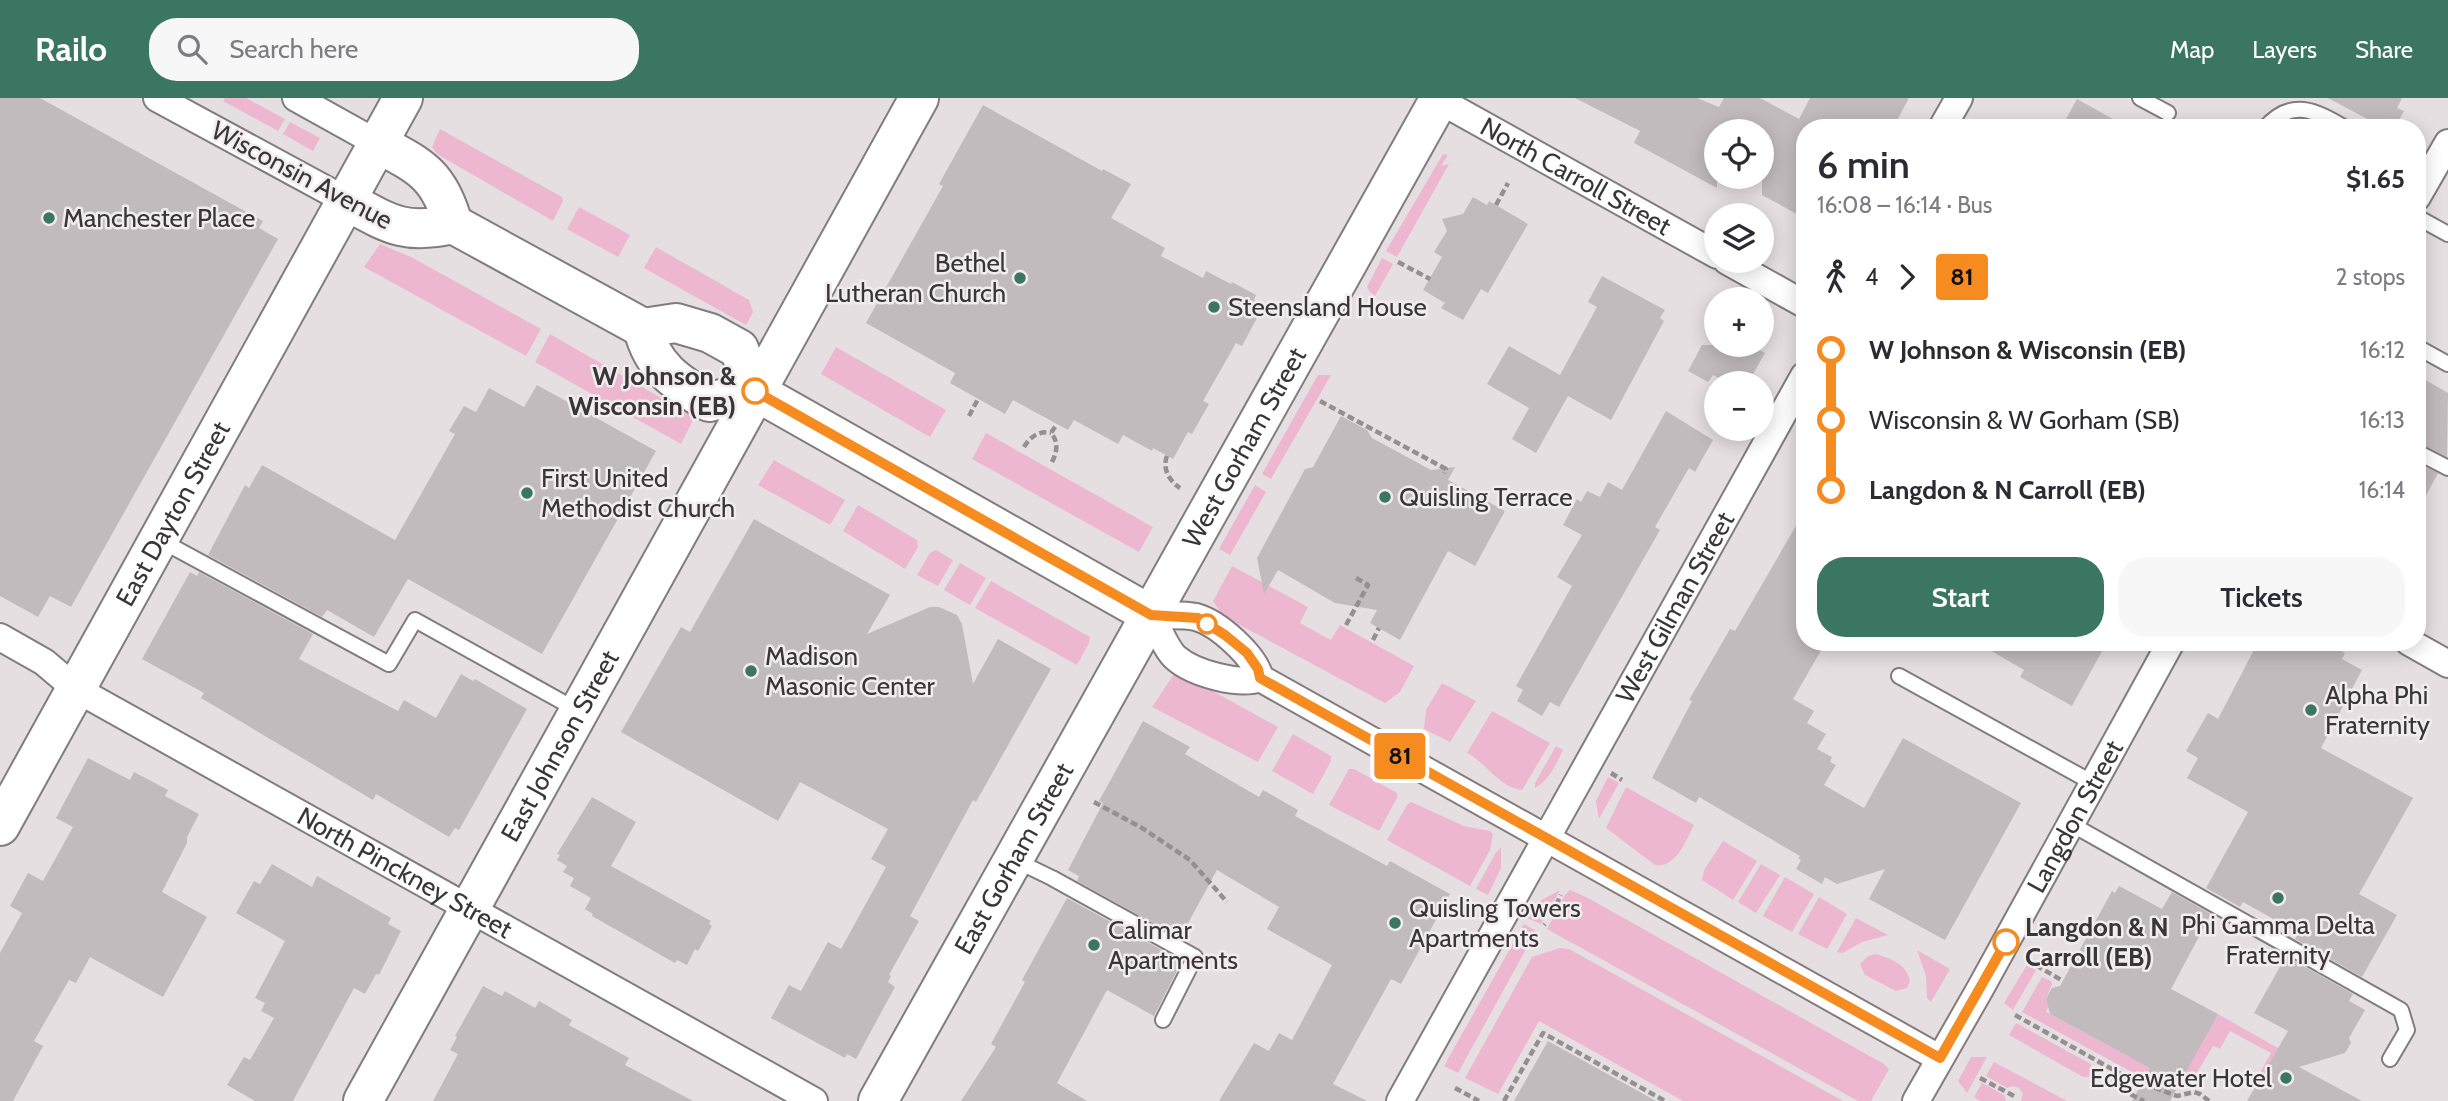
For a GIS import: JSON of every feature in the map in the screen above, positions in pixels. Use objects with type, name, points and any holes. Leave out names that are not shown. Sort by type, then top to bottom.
[{"type":"main road","name":"East Dayton Street","points":[[0,826],[403,98]]},
{"type":"main road","name":"East Johnson Street","points":[[363,1101],[919,98]]},
{"type":"main road","name":"West Gorham Street","points":[[1151,615],[1438,99]]},
{"type":"main road","points":[[377,143],[416,164],[434,180],[446,200],[453,224],[643,328],[676,323],[710,333],[739,349],[755,391],[1151,615]]},
{"type":"main road","name":"Wisconsin Avenue","points":[[346,201],[384,222],[404,228],[426,230],[453,224]]},
{"type":"main road","points":[[643,328],[647,343],[664,372],[709,402],[755,391]]},
{"type":"main road","name":"East Gorham Street","points":[[878,1101],[1151,615]]},
{"type":"street","name":"Wisconsin Avenue","points":[[157,98],[346,201]]},
{"type":"street","points":[[296,98],[377,143]]},
{"type":"street","points":[[1947,119],[1959,98]]},
{"type":"street","name":"North Carroll Street","points":[[1438,99],[1704,248]]},
{"type":"street","points":[[2426,174],[2448,143]]},
{"type":"street","points":[[1749,273],[1796,299]]},
{"type":"street","name":"West Gilman Street","points":[[1400,1101],[1796,390]]},
{"type":"street","points":[[1151,615],[1198,618],[1247,653],[1258,669],[1260,678]]},
{"type":"street","points":[[1151,615],[1175,658],[1217,677],[1242,681],[1260,678],[1940,1058]]},
{"type":"street","name":"North Pinckney Street","points":[[0,636],[44,662],[76,689],[814,1101]]},
{"type":"street","name":"Langdon Street","points":[[1916,1101],[2166,651]]},
{"type":"street","points":[[2425,651],[2448,664]]},
{"type":"lane","points":[[2140,98],[2168,113]]},
{"type":"lane","points":[[2272,119],[2284,109],[2297,106],[2310,107],[2330,119]]},
{"type":"lane","points":[[2426,222],[2448,234]]},
{"type":"lane","points":[[2426,352],[2448,365]]},
{"type":"lane","points":[[2426,457],[2448,468]]},
{"type":"lane","points":[[158,540],[389,664],[415,620],[579,711]]},
{"type":"lane","points":[[1899,676],[2092,783]]},
{"type":"lane","points":[[2071,824],[2401,1010],[2407,1030],[2390,1059]]},
{"type":"lane","points":[[1013,860],[1052,878],[1195,957],[1163,1020]]},
{"type":"path","points":[[1496,205],[1508,183]]},
{"type":"path","points":[[1398,262],[1430,279]]},
{"type":"path","points":[[969,416],[978,399]]},
{"type":"path","points":[[1320,401],[1446,469],[1444,473]]},
{"type":"path","points":[[1051,433],[1057,424]]},
{"type":"path","points":[[1024,447],[1032,436],[1051,433]]},
{"type":"path","points":[[1051,433],[1057,450],[1052,462]]},
{"type":"path","points":[[1167,456],[1164,464],[1167,472],[1180,488]]},
{"type":"path","points":[[1346,625],[1368,585],[1356,578]]},
{"type":"path","points":[[1373,640],[1379,628]]},
{"type":"path","points":[[1094,802],[1142,828],[1191,860],[1227,902]]},
{"type":"path","points":[[1556,905],[1561,895]]},
{"type":"path","points":[[2026,960],[2063,981]]},
{"type":"path","points":[[2015,1015],[2128,1079],[2178,1098],[2194,1092],[2205,1096],[2209,1101]]},
{"type":"path","points":[[1504,1101],[1543,1033],[1665,1101]]},
{"type":"path","points":[[1980,1077],[2014,1096]]},
{"type":"path","points":[[2128,1079],[2124,1091],[2144,1101]]},
{"type":"path","points":[[1455,1088],[1479,1101]]},
{"type":"shaded area","points":[[225,98],[246,98],[285,119],[278,131],[223,101]]},
{"type":"shaded area","points":[[290,122],[320,138],[313,151],[283,134]]},
{"type":"shaded area","points":[[440,129],[562,197],[563,201],[553,221],[437,154],[432,147]]},
{"type":"shaded area","points":[[1443,154],[1448,155],[1441,166],[1449,164],[1397,257],[1386,251]]},
{"type":"shaded area","points":[[579,207],[630,235],[618,257],[567,229]]},
{"type":"shaded area","points":[[380,244],[413,258],[541,329],[526,356],[364,267]]},
{"type":"shaded area","points":[[656,247],[749,300],[753,312],[746,325],[644,268]]},
{"type":"shaded area","points":[[1382,258],[1393,264],[1375,296],[1367,287]]},
{"type":"shaded area","points":[[550,334],[689,414],[693,420],[681,444],[535,362]]},
{"type":"shaded area","points":[[836,347],[946,410],[930,437],[821,374]]},
{"type":"shaded area","points":[[1318,375],[1331,375],[1271,479],[1262,474]]},
{"type":"shaded area","points":[[986,433],[1153,527],[1139,552],[972,459]]},
{"type":"shaded area","points":[[774,460],[845,500],[830,525],[758,485]]},
{"type":"shaded area","points":[[1255,485],[1266,492],[1230,555],[1219,549]]},
{"type":"shaded area","points":[[858,505],[917,540],[918,547],[905,569],[843,531]]},
{"type":"shaded area","points":[[936,550],[953,560],[938,586],[917,575],[930,553]]},
{"type":"shaded area","points":[[960,563],[986,578],[970,605],[944,590]]},
{"type":"shaded area","points":[[1232,566],[1308,607],[1300,623],[1331,640],[1340,625],[1414,666],[1400,692],[1385,703],[1223,616],[1213,601]]},
{"type":"shaded area","points":[[991,581],[1090,637],[1077,665],[975,608]]},
{"type":"shaded area","points":[[1174,674],[1209,689],[1278,727],[1258,762],[1152,707]]},
{"type":"shaded area","points":[[1442,683],[1476,701],[1450,742],[1424,729],[1426,710]]},
{"type":"shaded area","points":[[1492,711],[1550,743],[1522,790],[1499,780],[1467,753]]},
{"type":"shaded area","points":[[1293,734],[1331,756],[1331,761],[1313,794],[1272,771]]},
{"type":"shaded area","points":[[1556,746],[1563,750],[1558,761],[1548,776],[1535,788],[1535,783]]},
{"type":"shaded area","points":[[1349,769],[1354,769],[1397,793],[1397,798],[1379,831],[1329,805]]},
{"type":"shaded area","points":[[1608,777],[1619,783],[1599,819],[1596,801]]},
{"type":"shaded area","points":[[1626,787],[1694,825],[1684,845],[1669,863],[1655,865],[1606,828]]},
{"type":"shaded area","points":[[1411,802],[1464,826],[1493,834],[1490,850],[1470,886],[1387,840]]},
{"type":"shaded area","points":[[1723,841],[1757,861],[1733,900],[1702,880],[1704,870]]},
{"type":"shaded area","points":[[1501,847],[1501,868],[1488,895],[1476,889]]},
{"type":"shaded area","points":[[1761,864],[1780,875],[1756,913],[1738,902]]},
{"type":"shaded area","points":[[1785,877],[1814,894],[1792,932],[1763,916]]},
{"type":"shaded area","points":[[1560,890],[1541,924],[1527,918],[1538,902]]},
{"type":"shaded area","points":[[1570,890],[1884,1064],[1889,1069],[1871,1101],[1858,1101],[1547,929]]},
{"type":"shaded area","points":[[1819,897],[1847,914],[1827,949],[1798,934]]},
{"type":"shaded area","points":[[1856,918],[1888,935],[1862,942],[1843,953],[1837,952]]},
{"type":"shaded area","points":[[1524,924],[1536,931],[1458,1073],[1444,1066]]},
{"type":"shaded area","points":[[1560,948],[1569,949],[1843,1101],[1683,1101],[1539,1021],[1498,1094],[1465,1078],[1532,957]]},
{"type":"shaded area","points":[[1917,950],[1950,969],[1931,1002],[1927,998],[1926,976]]},
{"type":"shaded area","points":[[1876,954],[1902,966],[1910,981],[1907,988],[1896,991],[1865,975],[1860,964],[1868,956]]},
{"type":"shaded area","points":[[2027,965],[2036,970],[2013,1010],[2004,1003]]},
{"type":"shaded area","points":[[2042,977],[2052,984],[2046,999],[2046,1012],[2130,1057],[2218,1014],[2278,1048],[2256,1086],[2253,1085],[2271,1053],[2230,1031],[2220,1049],[2213,1046],[2190,1084],[2175,1089],[2137,1075],[2022,1012]]},
{"type":"shaded area","points":[[2016,1023],[2091,1064],[2092,1077],[2083,1077],[2009,1035]]},
{"type":"shaded area","points":[[1971,1057],[1987,1057],[1967,1093],[1958,1081]]},
{"type":"shaded area","points":[[1994,1062],[2067,1101],[2021,1101],[2023,1093],[2019,1088],[2007,1088],[1986,1076]]},
{"type":"shaded area","points":[[1982,1083],[2004,1095],[2006,1101],[1980,1101],[1974,1097]]},
{"type":"building","points":[[0,98],[40,98],[263,221],[259,228],[278,239],[71,607],[50,596],[38,617],[0,596]]},
{"type":"building","points":[[1575,98],[1697,98],[1719,107],[1724,98],[1760,98],[1799,119],[1796,119],[1796,214],[1762,195],[1762,189],[1774,189],[1774,119],[1704,119],[1704,181],[1634,143],[1640,131]]},
{"type":"building","points":[[1810,98],[1909,98],[1898,119],[1799,119]]},
{"type":"building","points":[[2328,98],[2402,98],[2397,108],[2404,111],[2400,119],[2367,119]]},
{"type":"building","points":[[2077,99],[2113,119],[2066,119]]},
{"type":"building","name":"Bethel Lutheran Church","points":[[983,105],[1102,171],[1103,169],[1131,184],[1111,218],[1165,248],[1161,256],[1203,278],[1206,271],[1231,284],[1232,282],[1256,295],[1254,300],[1264,305],[1242,346],[1236,343],[1203,401],[1209,404],[1192,434],[1188,432],[1173,459],[1123,435],[1118,444],[1074,420],[1068,430],[1013,400],[1005,414],[950,383],[955,373],[866,323],[943,186],[939,184]]},
{"type":"building","points":[[1473,197],[1487,205],[1489,201],[1528,224],[1488,293],[1481,289],[1463,320],[1441,308],[1445,303],[1423,290],[1442,257],[1434,252],[1447,231],[1442,219],[1463,214]]},
{"type":"building","points":[[1602,276],[1665,310],[1660,318],[1664,321],[1611,420],[1568,396],[1536,453],[1512,439],[1529,408],[1487,384],[1509,346],[1560,375],[1597,307],[1588,302]]},
{"type":"building","points":[[1702,345],[1704,357],[1763,357],[1755,371],[1704,371],[1704,380],[1688,371]]},
{"type":"building","points":[[2426,380],[2448,393],[2447,457],[2426,446]]},
{"type":"building","name":"First United Methodist Church","points":[[537,385],[656,451],[542,654],[408,579],[374,637],[327,610],[322,617],[208,555],[245,485],[249,488],[262,465],[395,540],[455,434],[449,431],[464,406],[476,412],[489,388],[524,407]]},
{"type":"building","points":[[1666,411],[1704,434],[1704,441],[1712,441],[1695,472],[1689,468],[1655,527],[1660,530],[1559,707],[1550,702],[1542,716],[1517,701],[1523,690],[1516,686],[1572,586],[1557,577],[1582,535],[1563,525],[1577,499],[1581,502],[1587,491],[1600,497],[1608,482],[1622,490]]},
{"type":"building","name":"Quisling Terrace","points":[[1341,416],[1367,430],[1372,438],[1431,470],[1455,467],[1448,480],[1505,511],[1475,566],[1448,551],[1400,640],[1370,623],[1377,610],[1335,603],[1278,570],[1264,594],[1257,558],[1305,469],[1313,467]]},
{"type":"building","points":[[2426,467],[2438,473],[2426,495]]},
{"type":"building","points":[[754,519],[890,595],[867,634],[930,607],[939,607],[957,615],[962,624],[973,684],[998,639],[1051,669],[976,802],[973,800],[910,916],[919,921],[889,975],[891,976],[888,982],[895,987],[856,1059],[847,1054],[845,1058],[771,1018],[789,985],[801,991],[828,942],[841,949],[886,867],[871,859],[888,829],[800,782],[778,821],[621,732],[681,627],[690,632]]},
{"type":"building","points":[[1796,526],[1796,651],[1821,651],[1793,699],[1814,711],[1807,723],[1826,734],[1817,749],[1832,757],[1830,762],[1836,765],[1824,785],[1864,808],[1903,738],[2021,803],[1945,940],[1869,899],[1885,869],[1837,884],[1825,877],[1822,884],[1796,869],[1801,860],[1798,858],[1800,856],[1699,797],[1696,803],[1652,778],[1692,701],[1689,700],[1730,629],[1735,631]]},
{"type":"building","points":[[190,572],[197,576],[199,572],[313,634],[299,659],[398,711],[404,700],[436,718],[461,674],[473,681],[475,679],[527,709],[459,830],[455,828],[449,837],[376,794],[373,800],[201,698],[204,693],[142,659]]},
{"type":"building","points":[[1991,651],[2102,651],[2072,706],[2020,677],[2024,670]]},
{"type":"building","points":[[2253,651],[2341,651],[2345,653],[2342,659],[2362,670],[2321,748],[2413,798],[2359,894],[2397,915],[2362,977],[2295,939],[2298,933],[2243,902],[2240,907],[2206,888],[2248,812],[2187,778],[2198,758],[2186,751],[2208,713],[2218,719]]},
{"type":"building","points":[[1143,721],[1190,747],[1185,754],[1259,797],[1263,790],[1298,810],[1295,816],[1387,866],[1390,861],[1450,894],[1401,984],[1391,979],[1333,1084],[1367,1101],[1219,1101],[1254,1043],[1269,1051],[1279,1033],[1292,1040],[1332,965],[1267,929],[1279,907],[1217,870],[1180,938],[1077,881],[1079,876],[1068,870],[1103,803],[1099,801]]},
{"type":"building","points":[[88,758],[130,780],[134,772],[168,790],[165,796],[199,814],[162,892],[207,917],[163,997],[90,957],[76,983],[69,980],[34,1041],[43,1046],[13,1101],[0,1101],[0,953],[22,913],[10,906],[28,873],[43,881],[73,827],[56,818]]},
{"type":"building","points":[[592,797],[636,822],[611,866],[711,921],[709,924],[712,926],[687,965],[677,960],[675,963],[592,916],[593,914],[585,909],[591,898],[570,886],[574,878],[563,872],[567,866],[557,860],[560,855],[557,854]]},
{"type":"building","points":[[272,864],[312,887],[317,876],[391,918],[388,924],[401,931],[379,975],[376,974],[365,994],[354,988],[293,1101],[255,1101],[227,1085],[244,1057],[250,1060],[274,1018],[261,1011],[265,1003],[255,998],[285,941],[236,913],[254,881],[260,884]]},
{"type":"building","points":[[2119,886],[2162,909],[2172,892],[2211,914],[2171,989],[2218,1014],[2170,1101],[2132,1101],[2150,1068],[2050,1014],[2046,999],[2052,988],[2060,986],[2112,891],[2115,893]]},
{"type":"building","points":[[1067,898],[1181,963],[1154,1016],[1107,990],[1057,1083],[1087,1101],[961,1101],[996,1047],[991,1044]]},
{"type":"building","points":[[2286,956],[2353,994],[2349,1001],[2365,1010],[2349,1038],[2351,1043],[2345,1053],[2299,1067],[2362,1101],[2247,1101],[2288,1031],[2254,1013]]},
{"type":"building","points":[[483,986],[502,996],[505,991],[535,1008],[539,1001],[572,1020],[569,1025],[629,1058],[625,1065],[693,1101],[433,1101],[458,1054],[450,1050],[457,1037],[455,1036]]},
{"type":"building","points":[[1548,1041],[1656,1101],[1514,1101]]},
{"type":"bus line","name":"81","points":[[755,391],[1151,615],[1198,618],[1247,653],[1254,661],[1260,678],[1940,1058],[2006,942]]},
{"type":"place","name":"Manchester Place","points":[[49,218]]},
{"type":"place","name":"Bethel Lutheran Church","points":[[1020,278]]},
{"type":"place","name":"Steensland House","points":[[1214,307]]},
{"type":"place","name":"W Johnson & Wisconsin (EB)","points":[[755,391]]},
{"type":"place","name":"First United Methodist Church","points":[[527,493]]},
{"type":"place","name":"Quisling Terrace","points":[[1385,497]]},
{"type":"place","name":"Madison Masonic Center","points":[[751,671]]},
{"type":"place","name":"Alpha Phi Fraternity","points":[[2311,710]]},
{"type":"place","name":"Phi Gamma Delta Fraternity","points":[[2278,898]]},
{"type":"place","name":"Quisling Towers Apartments","points":[[1395,923]]},
{"type":"place","name":"Langdon & N Carroll (EB)","points":[[2006,942]]},
{"type":"place","name":"Calimar Apartments","points":[[1094,945]]},
{"type":"place","name":"Edgewater Hotel","points":[[2286,1078]]}]
